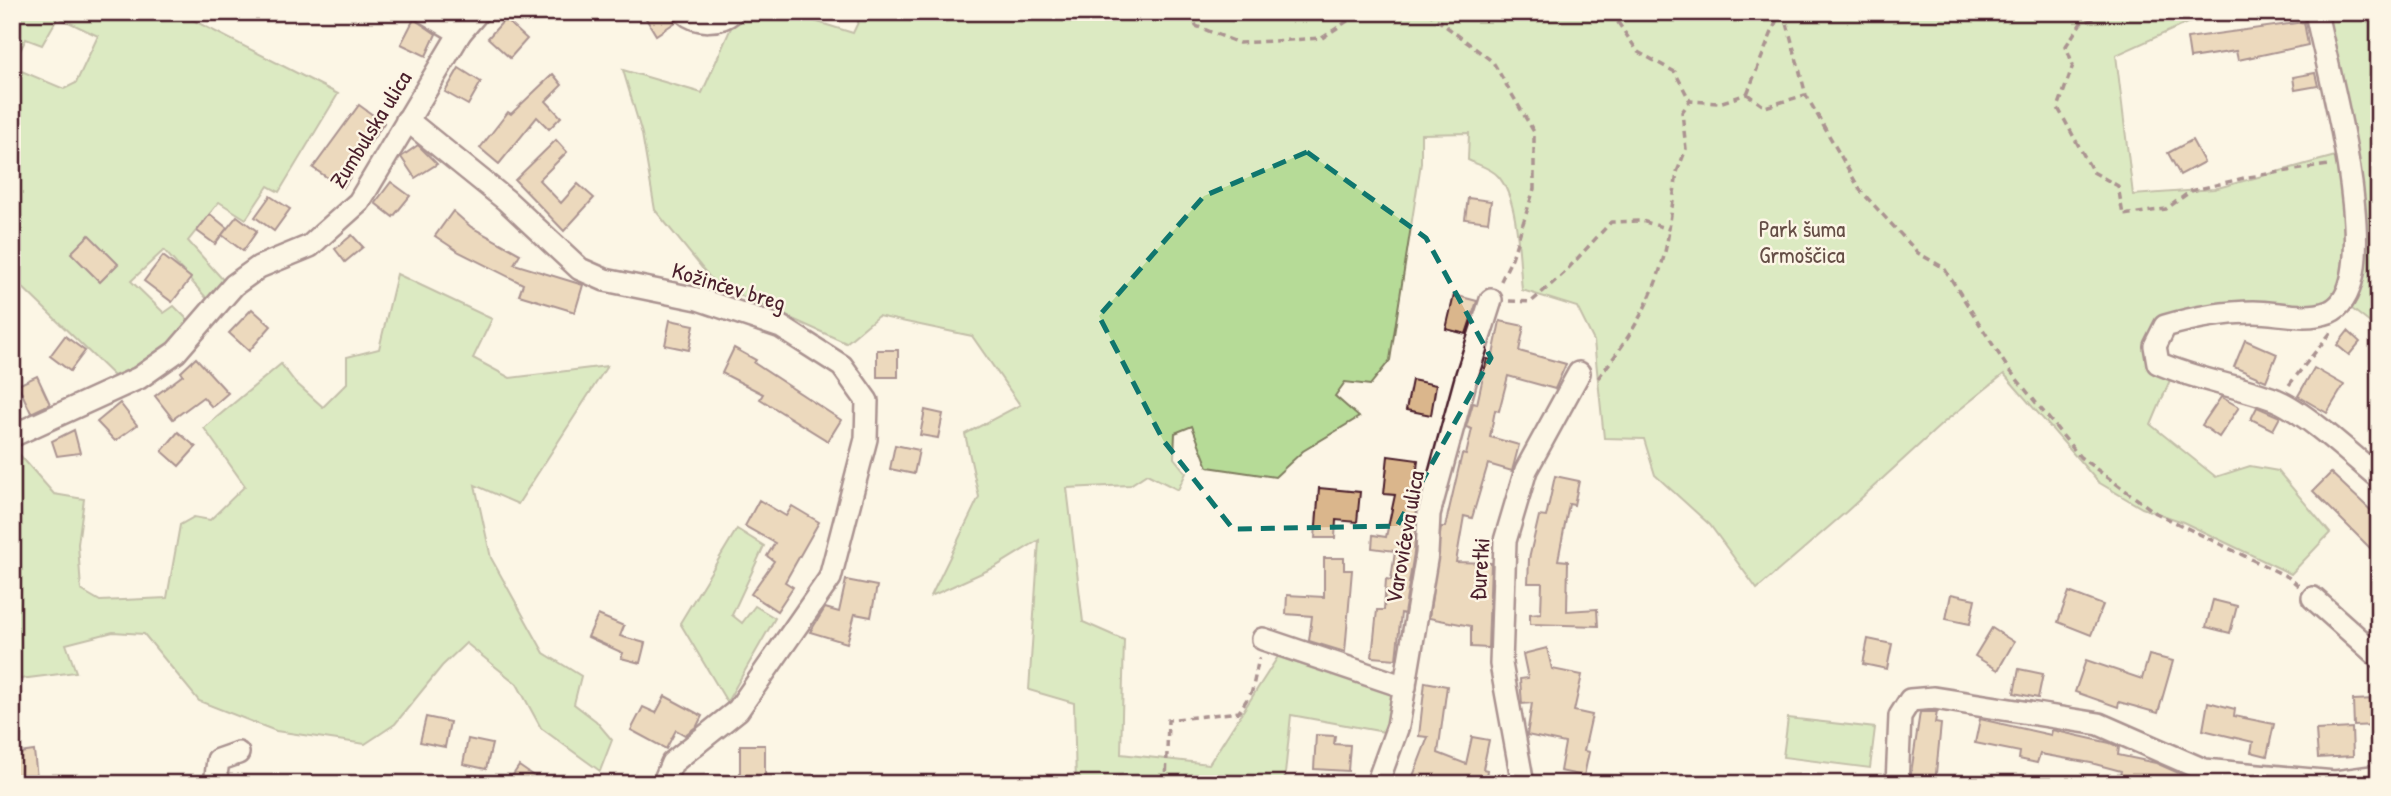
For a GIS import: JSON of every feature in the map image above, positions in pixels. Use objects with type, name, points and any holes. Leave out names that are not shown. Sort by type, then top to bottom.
[{"type":"street","points":[[425,12],[460,33]]},
{"type":"street","name":"Zumbulska ulica","points":[[12,436],[139,378],[176,352],[234,285],[259,267],[310,246],[359,202],[460,33],[478,12]]},
{"type":"street","points":[[684,12],[707,21],[718,20],[733,12]]},
{"type":"street","points":[[2316,12],[2352,162],[2359,231],[2350,293],[2342,305],[2318,315],[2207,313],[2165,326],[2155,346],[2158,363],[2182,374],[2277,401],[2332,439],[2379,478]]},
{"type":"street","name":"Kožinčev breg","points":[[407,120],[506,200],[580,268],[606,280],[698,299],[781,327],[842,366],[867,401],[866,439],[830,578],[738,710],[672,763],[663,784]]},
{"type":"street","name":"Varovićeva ulica","points":[[1377,784],[1398,726],[1427,554],[1429,514],[1466,376],[1491,300]]},
{"type":"street","name":"Đuretki","points":[[1523,784],[1501,664],[1505,541],[1526,470],[1579,373]]},
{"type":"street","points":[[2313,598],[2379,657]]},
{"type":"street","points":[[1263,639],[1405,687]]},
{"type":"street","points":[[1897,784],[1900,716],[1910,700],[1934,698],[2099,724],[2203,777],[2335,782],[2379,776]]},
{"type":"street","points":[[215,784],[218,760],[238,753]]},
{"type":"path","points":[[1192,12],[1196,26],[1239,43],[1322,38],[1361,12]]},
{"type":"path","points":[[1427,12],[1493,62],[1534,132],[1534,189],[1513,258],[1491,300],[1531,302],[1563,274],[1611,222],[1643,221],[1669,229]]},
{"type":"path","points":[[1611,12],[1638,52],[1675,72],[1690,101]]},
{"type":"path","points":[[1690,101],[1719,103],[1747,94],[1782,12]]},
{"type":"path","points":[[1782,12],[1806,95],[1860,190],[1918,253],[1944,268],[2007,367],[2080,457],[2156,513],[2288,577],[2313,598]]},
{"type":"path","points":[[2104,12],[2099,17],[2081,23],[2066,46],[2073,65],[2058,108],[2093,172],[2119,186],[2123,215],[2166,209],[2192,191],[2248,177],[2352,162]]},
{"type":"path","points":[[1747,94],[1765,107],[1806,95]]},
{"type":"path","points":[[1579,373],[1595,382],[1645,311],[1665,258],[1677,172],[1686,149],[1682,112],[1690,101]]},
{"type":"path","points":[[2277,401],[2338,324]]},
{"type":"path","points":[[1166,784],[1168,720],[1239,712],[1252,691],[1263,639]]},
{"type":"highlighted area","points":[[1307,152],[1426,238],[1491,358],[1397,526],[1233,529],[1163,440],[1099,316],[1204,196]]},
{"type":"green space","points":[[12,12],[177,12],[338,94],[279,192],[268,186],[246,219],[219,202],[188,241],[226,283],[209,301],[164,250],[131,281],[164,313],[174,306],[186,318],[187,326],[153,359],[114,376],[12,277],[12,67],[64,89],[76,83],[98,36],[58,17],[42,45],[26,39],[12,66]]},
{"type":"green space","name":"Park šuma Grmoščica","points":[[738,12],[785,12],[853,33],[863,12],[2249,12],[2187,23],[2116,55],[2133,195],[2214,189],[2339,155],[2321,12],[2379,12],[2379,330],[2338,298],[2330,305],[2176,315],[2153,367],[2170,380],[2151,425],[2216,477],[2250,466],[2278,471],[2330,533],[2291,574],[2183,522],[2142,508],[2098,482],[2004,374],[1943,423],[1757,589],[1710,525],[1655,475],[1644,439],[1604,438],[1594,341],[1577,307],[1522,290],[1517,230],[1510,199],[1505,186],[1495,173],[1468,160],[1469,133],[1421,134],[1421,163],[1390,360],[1370,385],[1345,382],[1335,396],[1359,417],[1303,451],[1275,477],[1208,467],[1192,426],[1175,433],[1174,458],[1186,473],[1178,490],[1147,474],[1130,485],[1067,488],[1083,622],[1124,640],[1121,754],[1209,764],[1281,652],[1394,687],[1390,733],[1291,715],[1284,784],[1076,784],[1074,703],[1029,690],[1039,540],[995,567],[931,596],[979,497],[965,434],[1020,405],[972,336],[878,316],[846,343],[715,284],[655,210],[642,134],[623,70],[702,93]]},
{"type":"green space","points":[[397,274],[492,319],[473,358],[510,378],[607,366],[518,504],[475,485],[491,558],[544,653],[581,676],[574,704],[596,721],[612,740],[600,771],[541,728],[517,684],[466,643],[442,666],[395,724],[365,744],[276,731],[199,701],[144,634],[113,632],[66,644],[76,672],[12,680],[12,457],[19,454],[54,494],[84,499],[78,544],[81,590],[100,601],[167,598],[180,525],[194,517],[210,520],[245,486],[204,428],[281,364],[295,382],[323,407],[347,383],[347,357],[379,349]]},
{"type":"green space","points":[[737,529],[764,546],[732,615],[742,623],[755,606],[775,618],[727,702],[680,623]]},
{"type":"green space","points":[[1788,718],[1875,728],[1870,768],[1783,757]]},
{"type":"building","points":[[642,12],[671,12],[676,22],[656,35]]},
{"type":"building","points":[[414,19],[436,34],[426,56],[401,44]]},
{"type":"building","points":[[505,19],[527,39],[510,58],[488,38]]},
{"type":"building","points":[[2304,22],[2308,45],[2238,60],[2236,51],[2190,58],[2187,38]]},
{"type":"building","points":[[459,68],[481,82],[468,105],[445,92]]},
{"type":"building","points":[[2315,73],[2318,86],[2295,90],[2293,77]]},
{"type":"building","points":[[553,74],[562,85],[546,101],[561,117],[549,129],[537,117],[499,164],[480,148],[508,112],[511,114]]},
{"type":"building","points":[[359,105],[384,123],[354,166],[356,168],[343,188],[313,168]]},
{"type":"building","points":[[556,140],[567,152],[539,180],[561,203],[578,184],[594,198],[564,231],[515,180]]},
{"type":"building","points":[[2192,140],[2204,162],[2180,175],[2168,153]]},
{"type":"building","points":[[418,145],[437,164],[415,178],[401,157]]},
{"type":"building","points":[[391,182],[410,196],[393,217],[375,203]]},
{"type":"building","points":[[270,196],[290,209],[274,231],[255,217]]},
{"type":"building","points":[[1468,198],[1491,201],[1488,222],[1465,219]]},
{"type":"building","points":[[453,211],[471,227],[520,254],[514,264],[583,285],[575,312],[519,295],[523,284],[459,252],[435,236]]},
{"type":"building","points":[[210,214],[227,228],[215,244],[197,231]]},
{"type":"building","points":[[237,216],[257,231],[243,251],[222,235]]},
{"type":"building","points":[[89,235],[118,264],[100,282],[71,253]]},
{"type":"building","points":[[352,235],[363,247],[345,262],[335,249]]},
{"type":"building","points":[[163,256],[191,278],[172,302],[144,281]]},
{"type":"building","points":[[1454,295],[1477,301],[1466,334],[1446,329]]},
{"type":"building","points":[[252,309],[271,326],[249,351],[229,333]]},
{"type":"building","points":[[670,320],[694,325],[689,350],[665,345]]},
{"type":"building","points":[[1500,321],[1524,326],[1519,351],[1566,364],[1555,389],[1508,376],[1499,411],[1495,410],[1490,437],[1519,445],[1512,471],[1488,464],[1472,518],[1464,516],[1456,562],[1491,563],[1488,648],[1471,647],[1471,626],[1429,618],[1441,527],[1445,527],[1462,454],[1466,455],[1472,429],[1466,427],[1473,403],[1477,404],[1487,359],[1492,360]]},
{"type":"building","points":[[2348,331],[2360,342],[2349,355],[2337,345]]},
{"type":"building","points":[[65,336],[85,351],[70,371],[50,356]]},
{"type":"building","points":[[2245,340],[2277,354],[2266,381],[2234,367]]},
{"type":"building","points":[[734,348],[756,360],[754,363],[841,420],[828,441],[760,399],[763,394],[722,373]]},
{"type":"building","points":[[877,350],[898,350],[898,377],[877,377]]},
{"type":"building","points":[[196,358],[228,393],[212,407],[203,397],[173,419],[155,396],[183,375],[181,372]]},
{"type":"building","points":[[2314,368],[2344,385],[2327,413],[2298,396]]},
{"type":"building","points":[[37,376],[50,404],[31,413],[18,385]]},
{"type":"building","points":[[1412,380],[1436,385],[1431,415],[1406,410]]},
{"type":"building","points":[[2221,397],[2239,407],[2219,437],[2202,425]]},
{"type":"building","points":[[120,403],[137,425],[115,441],[97,422]]},
{"type":"building","points":[[2257,407],[2280,417],[2273,430],[2251,419]]},
{"type":"building","points":[[925,410],[943,414],[938,438],[920,435]]},
{"type":"building","points":[[74,430],[80,453],[57,456],[52,441]]},
{"type":"building","points":[[178,432],[196,447],[179,466],[162,451]]},
{"type":"building","points":[[895,445],[919,450],[914,474],[890,469]]},
{"type":"building","points":[[1388,456],[1418,460],[1413,506],[1417,507],[1414,553],[1404,614],[1401,613],[1396,659],[1372,657],[1377,610],[1384,610],[1386,579],[1391,580],[1395,551],[1372,548],[1373,535],[1386,537],[1395,495],[1384,494]]},
{"type":"building","points":[[2331,473],[2379,518],[2379,557],[2313,491]]},
{"type":"building","points":[[1555,476],[1579,481],[1574,505],[1569,504],[1558,560],[1568,561],[1567,611],[1597,609],[1598,626],[1530,624],[1530,614],[1541,613],[1542,583],[1528,583],[1529,559],[1539,516],[1546,517]]},
{"type":"building","points":[[1319,488],[1360,492],[1357,522],[1336,520],[1335,538],[1315,538]]},
{"type":"building","points":[[759,500],[786,516],[792,506],[819,522],[785,582],[793,587],[777,611],[751,594],[774,561],[767,556],[775,543],[745,526]]},
{"type":"building","points":[[1324,558],[1344,558],[1344,570],[1352,570],[1345,652],[1309,641],[1312,616],[1286,614],[1287,595],[1324,597]]},
{"type":"building","points":[[846,580],[877,586],[871,617],[855,614],[847,643],[810,632],[825,608],[839,612]]},
{"type":"building","points":[[2069,592],[2103,605],[2091,635],[2058,622]]},
{"type":"building","points":[[1951,594],[1975,599],[1970,624],[1946,619]]},
{"type":"building","points":[[2213,600],[2237,606],[2230,633],[2206,627]]},
{"type":"building","points":[[598,615],[624,626],[620,636],[645,643],[640,663],[621,658],[623,653],[588,637]]},
{"type":"building","points":[[1992,628],[2014,642],[1998,670],[1975,656]]},
{"type":"building","points":[[1868,639],[1892,644],[1887,669],[1863,664]]},
{"type":"building","points":[[1547,648],[1552,669],[1582,675],[1574,711],[1592,715],[1584,751],[1589,752],[1584,776],[1560,771],[1565,743],[1527,735],[1532,703],[1522,704],[1520,679],[1528,678],[1523,654]]},
{"type":"building","points":[[2149,655],[2173,661],[2158,713],[2119,702],[2118,707],[2075,692],[2086,660],[2142,679]]},
{"type":"building","points":[[2019,669],[2043,674],[2038,698],[2014,693]]},
{"type":"building","points":[[1425,682],[1447,686],[1438,753],[1466,764],[1472,737],[1489,740],[1483,769],[1487,770],[1485,784],[1410,784],[1428,737],[1419,736]]},
{"type":"building","points":[[665,696],[702,716],[697,726],[685,735],[676,730],[666,749],[631,730],[643,707],[656,713]]},
{"type":"building","points":[[2375,699],[2376,725],[2354,726],[2353,700]]},
{"type":"building","points":[[2208,702],[2235,709],[2234,716],[2274,724],[2267,756],[2251,752],[2253,742],[2203,730]]},
{"type":"building","points":[[1920,712],[1937,712],[1935,723],[1941,724],[1935,783],[1910,780]]},
{"type":"building","points":[[426,717],[450,722],[445,747],[420,742]]},
{"type":"building","points":[[1980,719],[2051,735],[2052,730],[2110,743],[2119,747],[2118,755],[2156,763],[2190,778],[2189,784],[2131,784],[2119,781],[2121,771],[2091,763],[2040,754],[2037,763],[2019,759],[2020,752],[1975,743]]},
{"type":"building","points":[[2352,728],[2353,756],[2318,758],[2316,730]]},
{"type":"building","points":[[1316,735],[1335,736],[1334,744],[1350,745],[1348,771],[1314,769]]},
{"type":"building","points":[[468,739],[492,744],[486,769],[463,764]]},
{"type":"building","points":[[740,745],[765,745],[765,777],[740,777]]},
{"type":"building","points":[[34,751],[37,778],[12,782],[12,754]]},
{"type":"building","points":[[519,766],[545,784],[507,784]]}]
